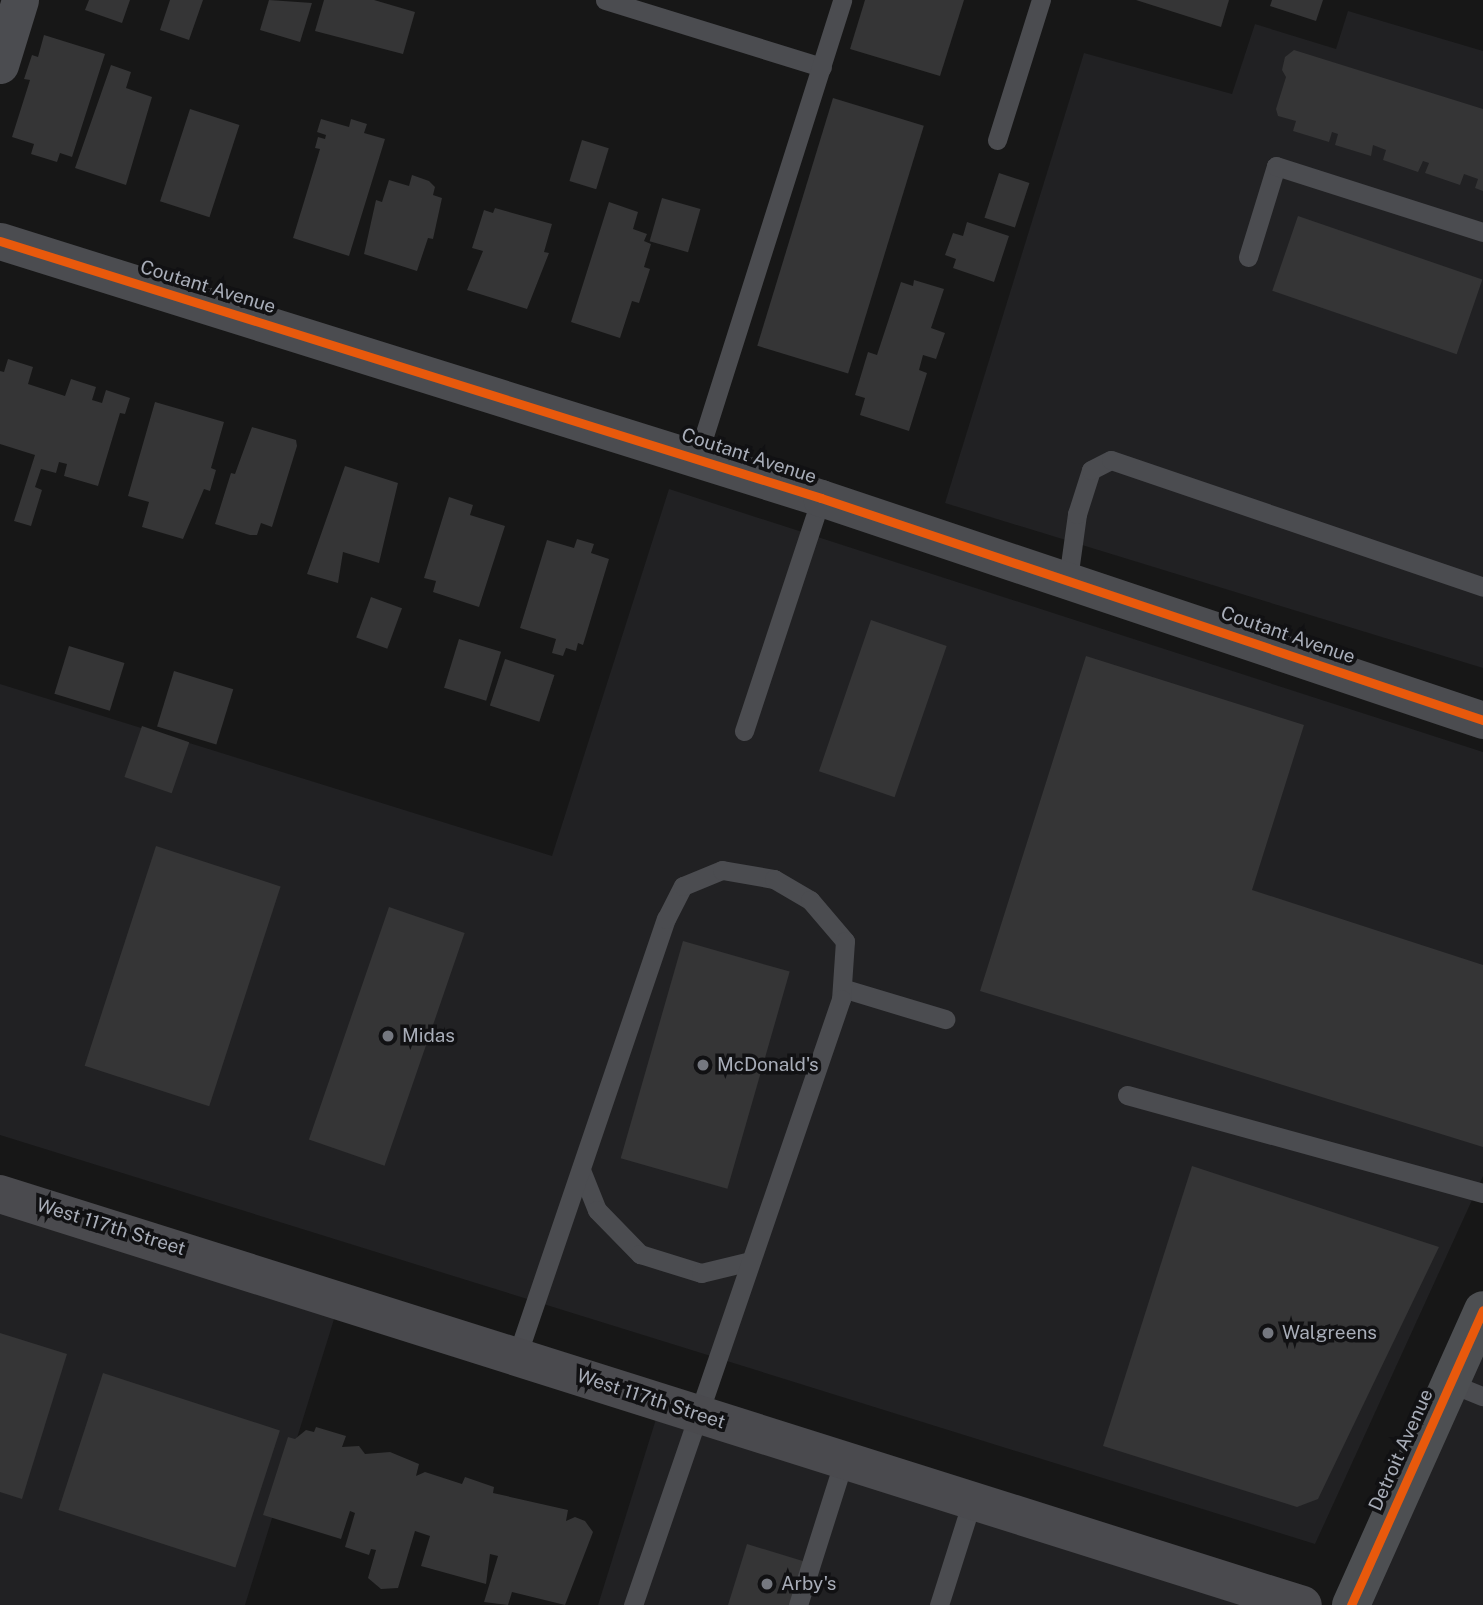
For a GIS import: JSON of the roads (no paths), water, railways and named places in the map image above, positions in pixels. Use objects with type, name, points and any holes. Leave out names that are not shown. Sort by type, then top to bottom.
[{"type":"main road","name":"West 117th Street","points":[[0,1194],[1303,1605]]},
{"type":"main road","name":"Detroit Avenue","points":[[1351,1605],[1466,1390],[1483,1310]]},
{"type":"street","points":[[0,65],[20,0]]},
{"type":"street","name":"Coutant Avenue","points":[[0,241],[821,498],[1483,720]]},
{"type":"lane","points":[[605,0],[822,67]]},
{"type":"lane","points":[[697,458],[842,0]]},
{"type":"lane","points":[[997,140],[1041,0]]},
{"type":"lane","points":[[1248,257],[1276,166],[1483,232]]},
{"type":"lane","points":[[1068,579],[1077,514],[1091,470],[1111,460],[1483,587]]},
{"type":"lane","points":[[744,731],[821,498]]},
{"type":"lane","points":[[517,1356],[666,919],[683,886],[722,870],[774,879],[810,900],[845,941],[842,988],[633,1605]]},
{"type":"lane","points":[[842,988],[945,1019]]},
{"type":"lane","points":[[1127,1095],[1483,1194]]},
{"type":"lane","points":[[581,1170],[597,1210],[640,1254],[701,1273],[751,1261]]},
{"type":"lane","points":[[798,1605],[844,1460]]},
{"type":"lane","points":[[939,1605],[972,1500]]},
{"type":"place","name":"Midas","points":[[388,1036]]},
{"type":"place","name":"McDonald's","points":[[703,1065]]},
{"type":"place","name":"Walgreens","points":[[1268,1333]]},
{"type":"place","name":"Arby's","points":[[767,1584]]}]
